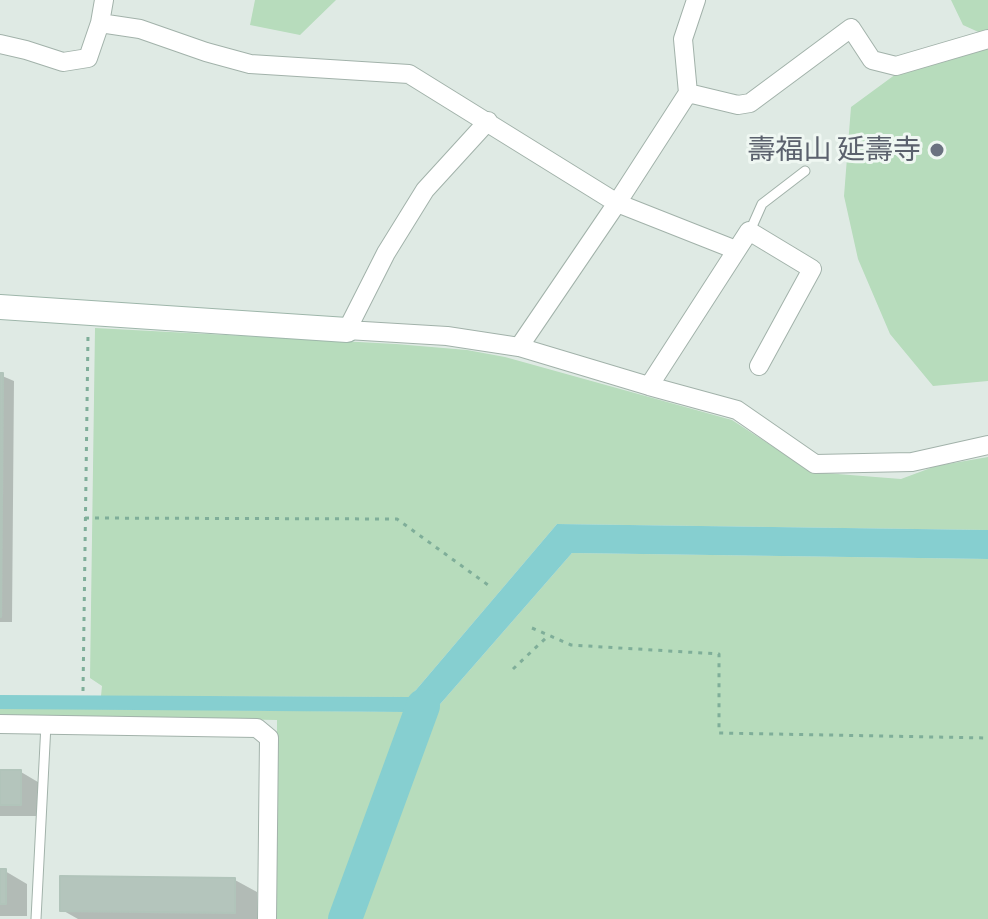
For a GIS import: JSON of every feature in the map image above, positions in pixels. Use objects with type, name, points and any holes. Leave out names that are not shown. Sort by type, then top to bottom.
[{"type":"street","points":[[0,44],[63,62],[88,58],[104,0]]},
{"type":"street","points":[[519,347],[688,93],[683,39],[696,0]]},
{"type":"street","points":[[100,23],[140,29],[250,64],[409,74],[617,203],[736,250]]},
{"type":"street","points":[[688,93],[738,105],[750,103],[851,28],[872,60],[896,66],[988,39]]},
{"type":"street","points":[[347,330],[386,253],[425,190],[488,121]]},
{"type":"street","points":[[649,386],[749,231],[812,269],[759,366]]},
{"type":"street","points":[[0,307],[447,336],[519,347],[737,410],[815,464],[912,462],[988,445]]},
{"type":"street","points":[[0,724],[257,728],[269,738],[267,919]]},
{"type":"lane","points":[[749,231],[762,204],[805,171]]},
{"type":"lane","points":[[36,919],[46,724]]},
{"type":"path","points":[[83,691],[88,330]]},
{"type":"path","points":[[85,518],[397,519],[488,585]]},
{"type":"path","points":[[532,628],[571,645],[719,654],[719,733],[988,738]]},
{"type":"path","points":[[513,669],[549,635]]},
{"type":"green space","points":[[255,0],[336,0],[300,35],[250,25]]},
{"type":"green space","points":[[951,0],[988,0],[988,381],[933,386],[890,334],[858,259],[844,196],[851,107],[926,52],[985,35],[963,25]]},
{"type":"green space","points":[[95,328],[396,344],[467,350],[505,357],[732,420],[812,472],[901,479],[936,466],[988,457],[988,530],[557,524],[410,697],[101,696],[102,686],[90,678]]},
{"type":"green space","points":[[572,553],[988,559],[988,919],[351,919],[421,726]]},
{"type":"green space","points":[[0,708],[407,712],[411,716],[336,919],[276,919],[277,720],[0,715]]},
{"type":"water","points":[[557,524],[988,530],[988,559],[572,553],[421,726],[406,712],[0,709],[0,695],[410,697]]},
{"type":"building","points":[[0,373],[3,373],[1,617],[0,617]]},
{"type":"building","points":[[0,770],[21,770],[21,805],[0,805]]},
{"type":"building","points":[[0,869],[6,869],[6,904],[0,904]]},
{"type":"building","points":[[60,876],[235,878],[235,913],[60,911]]},
{"type":"waterway","points":[[345,919],[423,706]]},
{"type":"place","name":"壽福山 延壽寺","points":[[937,150]]}]
